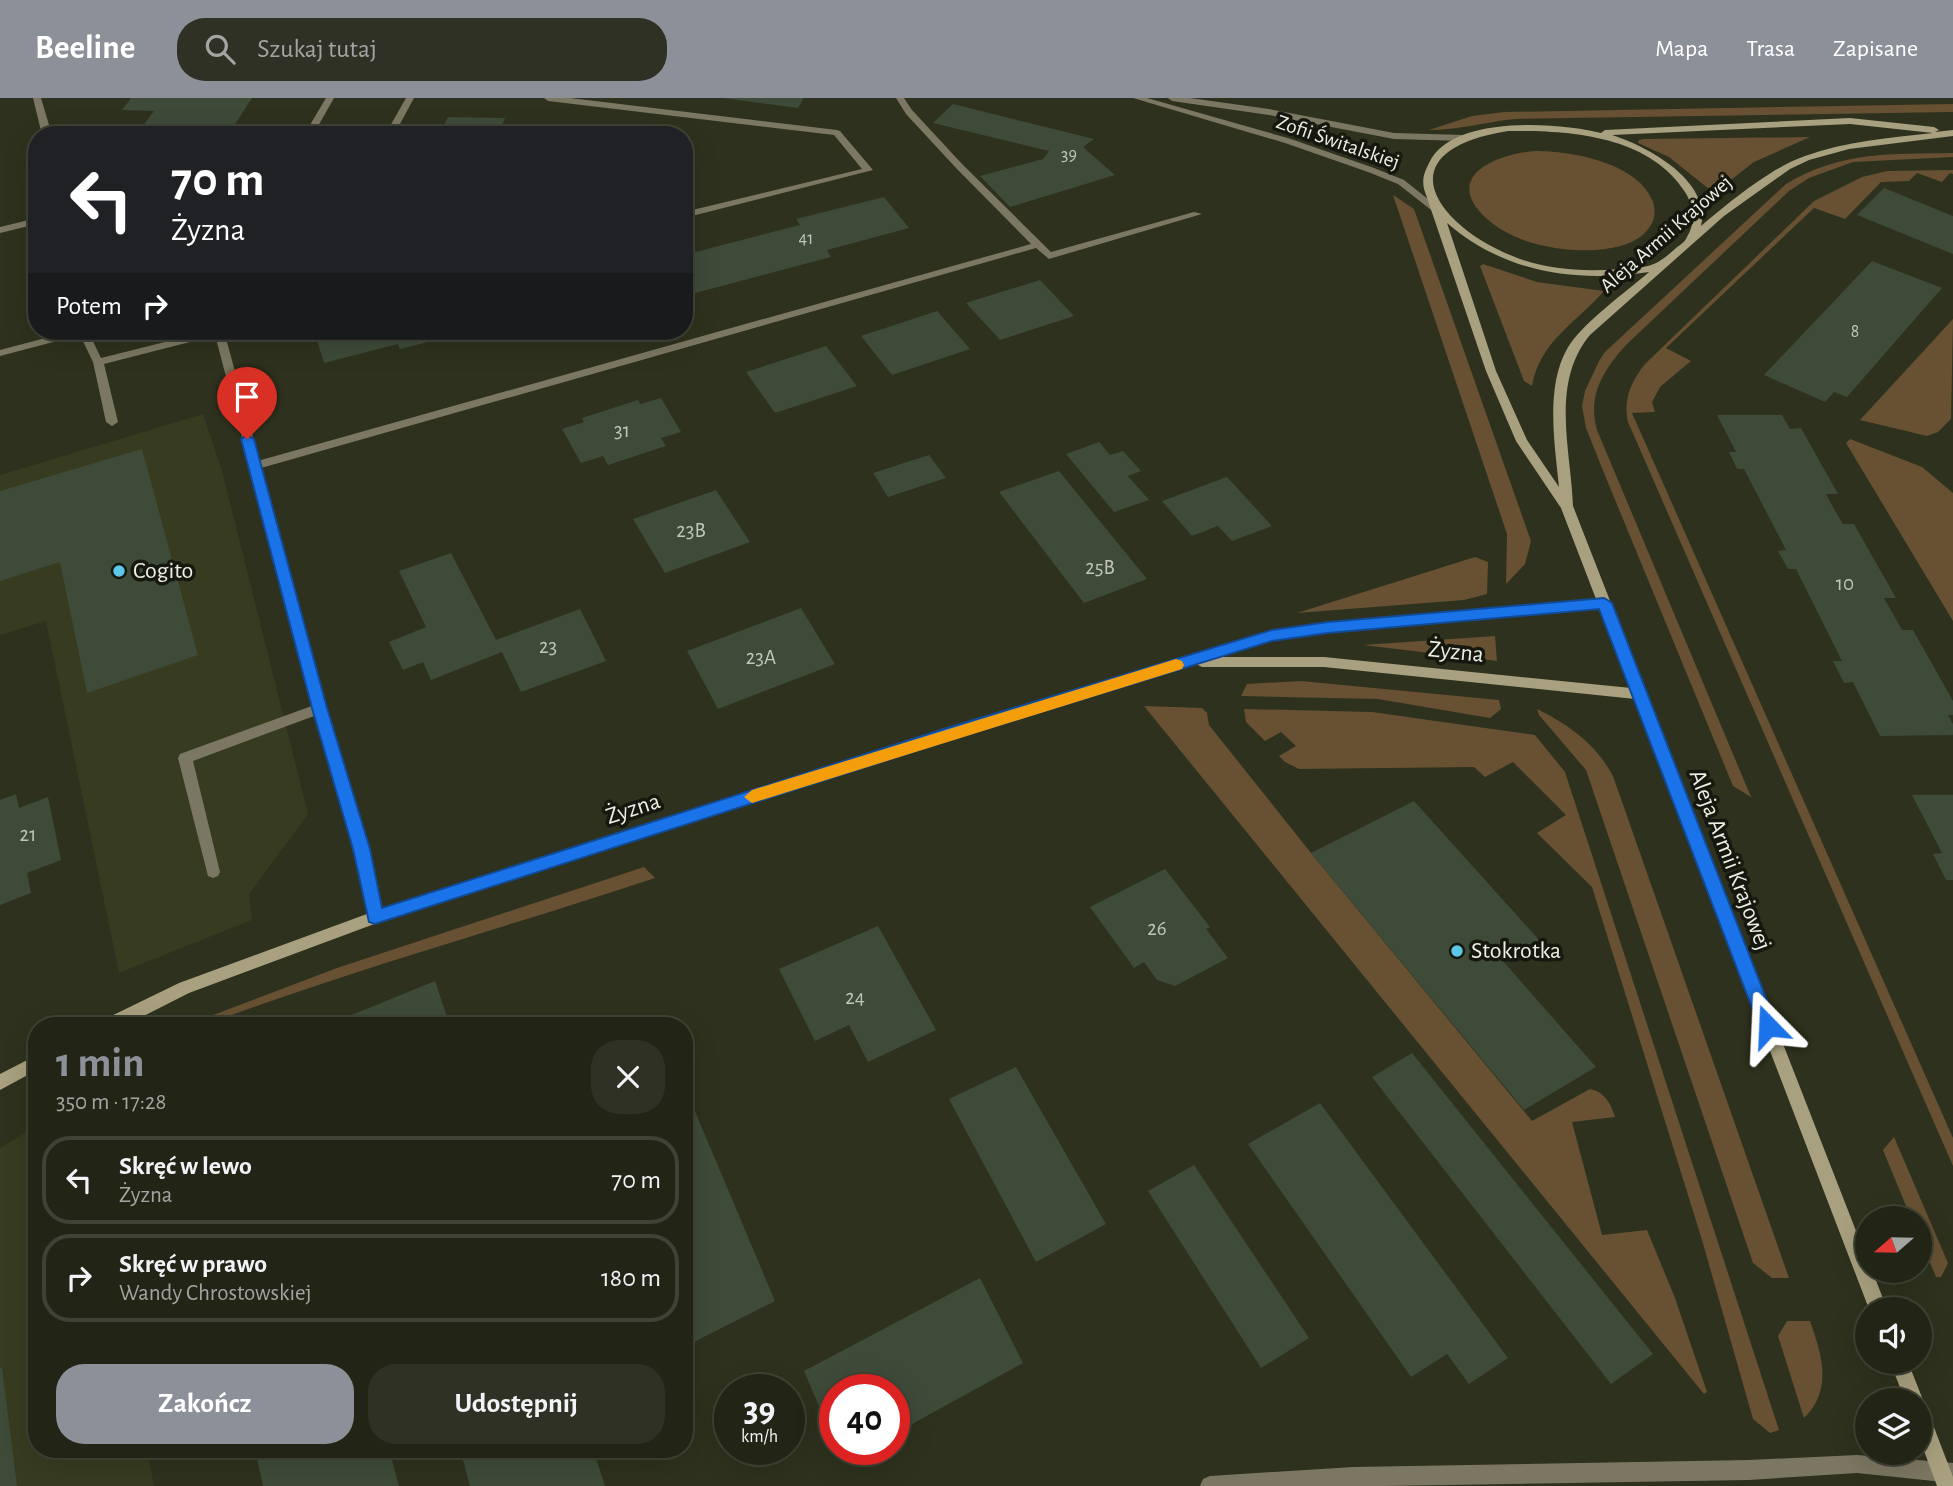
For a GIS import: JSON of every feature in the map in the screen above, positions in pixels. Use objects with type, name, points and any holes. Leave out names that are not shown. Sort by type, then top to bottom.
[{"type":"street","points":[[37,98],[45,126]]},
{"type":"street","points":[[313,126],[330,98]]},
{"type":"street","points":[[393,126],[410,98]]},
{"type":"street","points":[[548,98],[837,133],[868,170],[693,213]]},
{"type":"street","points":[[900,98],[909,112],[959,166],[1049,256],[1198,214]]},
{"type":"street","name":"Zofii Świtalskiej","points":[[1137,98],[1288,141],[1371,170],[1401,182],[1438,211]]},
{"type":"street","points":[[1172,98],[1269,112],[1394,136],[1465,138],[1516,128],[1555,129],[1610,138],[1660,162],[1692,194],[1700,213],[1691,242]]},
{"type":"street","name":"Aleja Armii Krajowej","points":[[1587,133],[1850,121],[1953,132]]},
{"type":"street","name":"Aleja Armii Krajowej","points":[[1567,507],[1561,412],[1564,377],[1572,350],[1600,320],[1766,180],[1805,158],[1847,146],[1953,132]]},
{"type":"street","name":"Aleja Armii Krajowej","points":[[1465,138],[1448,147],[1434,161],[1428,175],[1429,190],[1491,371],[1522,441],[1567,507],[1873,1297]]},
{"type":"street","points":[[1438,211],[1458,230],[1483,247],[1540,269],[1601,275],[1664,267]]},
{"type":"street","points":[[0,230],[28,223]]},
{"type":"street","points":[[254,466],[1037,244]]},
{"type":"street","points":[[0,354],[51,340]]},
{"type":"street","points":[[87,340],[97,362],[111,422]]},
{"type":"street","points":[[97,362],[184,340]]},
{"type":"street","points":[[221,340],[320,708],[361,849],[375,917]]},
{"type":"street","name":"Żyzna","points":[[125,1017],[184,988],[375,917],[947,734],[1293,632],[1604,603]]},
{"type":"street","name":"Żyzna","points":[[1183,663],[1324,662],[1639,694]]},
{"type":"street","points":[[213,872],[185,758],[320,708]]},
{"type":"street","points":[[0,1082],[28,1067]]},
{"type":"street","points":[[1932,1443],[1947,1477]]},
{"type":"street","points":[[1210,1486],[1716,1478],[1857,1464],[1947,1477]]},
{"type":"shaded area","points":[[1953,104],[1953,112],[1515,119],[1429,130],[1472,116],[1504,112]]},
{"type":"shaded area","points":[[1810,137],[1754,162],[1714,193],[1669,157],[1638,143],[1644,139]]},
{"type":"shaded area","points":[[1536,151],[1585,157],[1603,162],[1634,178],[1653,202],[1654,215],[1651,225],[1639,238],[1626,244],[1583,250],[1538,244],[1497,227],[1473,203],[1469,190],[1472,178],[1492,162],[1507,156]]},
{"type":"shaded area","points":[[1953,153],[1953,157],[1853,162],[1809,178],[1789,191],[1627,344],[1611,363],[1596,394],[1594,417],[1597,430],[1751,797],[1733,786],[1604,473],[1586,428],[1582,406],[1585,391],[1605,352],[1786,184],[1826,165],[1867,156]]},
{"type":"shaded area","points":[[1953,170],[1953,174],[1950,173],[1942,182],[1917,173],[1909,181],[1881,182],[1845,219],[1814,208],[1666,348],[1691,361],[1660,387],[1652,402],[1655,412],[1632,413],[1953,1138],[1953,1166],[1628,422],[1627,398],[1632,384],[1645,364],[1814,201],[1862,177],[1887,171]]},
{"type":"shaded area","points":[[1393,195],[1414,209],[1531,541],[1525,564],[1506,584],[1507,534]]},
{"type":"shaded area","points":[[1483,264],[1537,282],[1604,291],[1551,345],[1536,370],[1532,386],[1524,381],[1480,266]]},
{"type":"shaded area","points":[[1953,319],[1951,419],[1938,432],[1927,436],[1860,420]]},
{"type":"shaded area","points":[[203,414],[222,471],[308,814],[249,894],[252,920],[119,973],[46,621],[0,635],[0,475]]},
{"type":"shaded area","points":[[1850,439],[1922,467],[1953,493],[1953,621],[1846,443]]},
{"type":"shaded area","points":[[1475,557],[1488,562],[1487,594],[1464,600],[1297,613]]},
{"type":"shaded area","points":[[1495,636],[1497,661],[1363,645]]},
{"type":"shaded area","points":[[1301,681],[1499,700],[1501,709],[1490,718],[1378,699],[1241,696],[1247,684]]},
{"type":"shaded area","points":[[1144,706],[1202,708],[1207,713],[1209,725],[1532,1121],[1590,1089],[1607,1099],[1615,1117],[1572,1122],[1602,1235],[1647,1230],[1675,1298],[1707,1392],[1704,1394]]},
{"type":"shaded area","points":[[1244,709],[1372,712],[1535,735],[1565,772],[1779,1430],[1770,1433],[1753,1419],[1702,1240],[1592,887],[1537,833],[1566,815],[1513,762],[1485,777],[1474,767],[1299,769],[1279,756],[1296,746],[1281,732],[1265,741],[1246,722]]},
{"type":"shaded area","points":[[1537,709],[1580,736],[1598,754],[1613,776],[1789,1278],[1772,1278],[1753,1263],[1586,770],[1539,715]]},
{"type":"shaded area","points":[[644,867],[655,878],[373,967],[227,1017],[208,1017],[337,968]]},
{"type":"shaded area","points":[[28,1131],[28,1458],[149,1458],[154,1486],[0,1486],[0,1148]]},
{"type":"shaded area","points":[[1894,1137],[1924,1206],[1906,1206],[1883,1150]]},
{"type":"shaded area","points":[[1932,1226],[1948,1263],[1941,1277],[1936,1277],[1932,1267]]},
{"type":"shaded area","points":[[1787,1321],[1810,1321],[1821,1359],[1822,1384],[1819,1396],[1804,1418],[1778,1336]]},
{"type":"building","points":[[131,98],[252,98],[234,126],[143,126],[154,111],[122,110]]},
{"type":"building","points":[[723,98],[804,98],[798,108]]},
{"type":"building","points":[[953,104],[1094,139],[1083,147],[1115,175],[1010,207],[980,176],[1043,159],[1049,151],[933,123]]},
{"type":"building","points":[[448,117],[505,118],[502,126],[444,126]]},
{"type":"building","points":[[1884,188],[1953,216],[1953,254],[1857,215]]},
{"type":"building","points":[[884,197],[909,228],[827,250],[831,257],[693,294],[693,253],[800,225],[796,219]]},
{"type":"building","points":[[1872,261],[1942,288],[1847,397],[1834,392],[1825,402],[1764,375]]},
{"type":"building","points":[[1040,280],[1074,316],[1000,340],[966,303]]},
{"type":"building","points":[[937,311],[970,349],[892,375],[861,336]]},
{"type":"building","points":[[317,340],[436,340],[400,349],[398,344],[324,363]]},
{"type":"building","points":[[826,346],[857,386],[775,413],[746,372]]},
{"type":"building","points":[[661,398],[681,432],[661,438],[666,446],[608,465],[603,456],[581,463],[562,429],[584,422],[582,418],[638,400],[640,404]]},
{"type":"building","points":[[1717,415],[1782,415],[1790,429],[1801,428],[1838,494],[1826,494],[1834,509],[1843,524],[1854,524],[1896,598],[1884,598],[1902,630],[1913,630],[1953,701],[1953,715],[1948,715],[1953,724],[1953,735],[1880,736],[1853,682],[1844,683],[1833,661],[1842,661],[1796,569],[1788,569],[1778,551],[1786,550],[1744,469],[1737,469],[1729,452],[1736,452]]},
{"type":"building","points":[[1099,442],[1110,455],[1123,451],[1141,471],[1128,476],[1149,500],[1114,512],[1066,454]]},
{"type":"building","name":"Cogito","points":[[142,449],[198,655],[87,693],[60,562],[0,581],[0,491]]},
{"type":"building","points":[[929,455],[946,478],[888,497],[873,473]]},
{"type":"building","points":[[1059,471],[1147,579],[1084,603],[999,492]]},
{"type":"building","points":[[1227,477],[1272,526],[1232,541],[1218,526],[1192,536],[1162,501]]},
{"type":"building","points":[[716,490],[750,542],[665,573],[633,519]]},
{"type":"building","points":[[451,553],[496,640],[580,609],[606,661],[521,692],[502,652],[431,680],[423,662],[403,670],[389,642],[426,627],[399,571]]},
{"type":"building","points":[[801,608],[835,664],[718,709],[687,651]]},
{"type":"building","points":[[16,794],[19,808],[48,797],[61,860],[27,873],[31,893],[0,905],[0,800]]},
{"type":"building","points":[[1912,795],[1953,795],[1953,880],[1946,880],[1933,854],[1942,853]]},
{"type":"building","name":"Stokrotka","points":[[1414,801],[1540,941],[1503,961],[1596,1067],[1524,1110],[1311,853]]},
{"type":"building","points":[[1165,869],[1210,927],[1206,929],[1228,958],[1175,986],[1157,980],[1144,962],[1134,968],[1090,907]]},
{"type":"building","points":[[878,926],[936,1030],[868,1062],[849,1025],[815,1041],[779,969]]},
{"type":"building","points":[[435,981],[447,1017],[347,1017]]},
{"type":"building","points":[[1412,1053],[1653,1354],[1611,1384],[1372,1077]]},
{"type":"building","points":[[1016,1067],[1106,1224],[1036,1262],[949,1099]]},
{"type":"building","points":[[1320,1103],[1508,1358],[1469,1384],[1447,1354],[1411,1377],[1248,1144]]},
{"type":"building","points":[[693,1107],[775,1301],[693,1342]]},
{"type":"building","points":[[1194,1165],[1309,1338],[1261,1368],[1148,1191]]},
{"type":"building","points":[[980,1278],[1023,1363],[910,1425],[910,1374],[819,1374],[819,1406],[804,1371]]},
{"type":"building","points":[[2,1368],[17,1486],[0,1486]]},
{"type":"building","points":[[257,1458],[391,1458],[399,1486],[263,1486]]},
{"type":"building","points":[[462,1458],[596,1458],[605,1486],[470,1486]]},
{"type":"slow traffic","points":[[752,797],[947,734],[1176,665]]},
{"type":"place","name":"Cogito","points":[[119,571]]},
{"type":"place","name":"Stokrotka","points":[[1457,951]]},
{"type":"route","points":[[247,439],[361,849],[375,917],[947,734],[1272,636],[1328,627],[1604,603],[1768,1026]]}]
